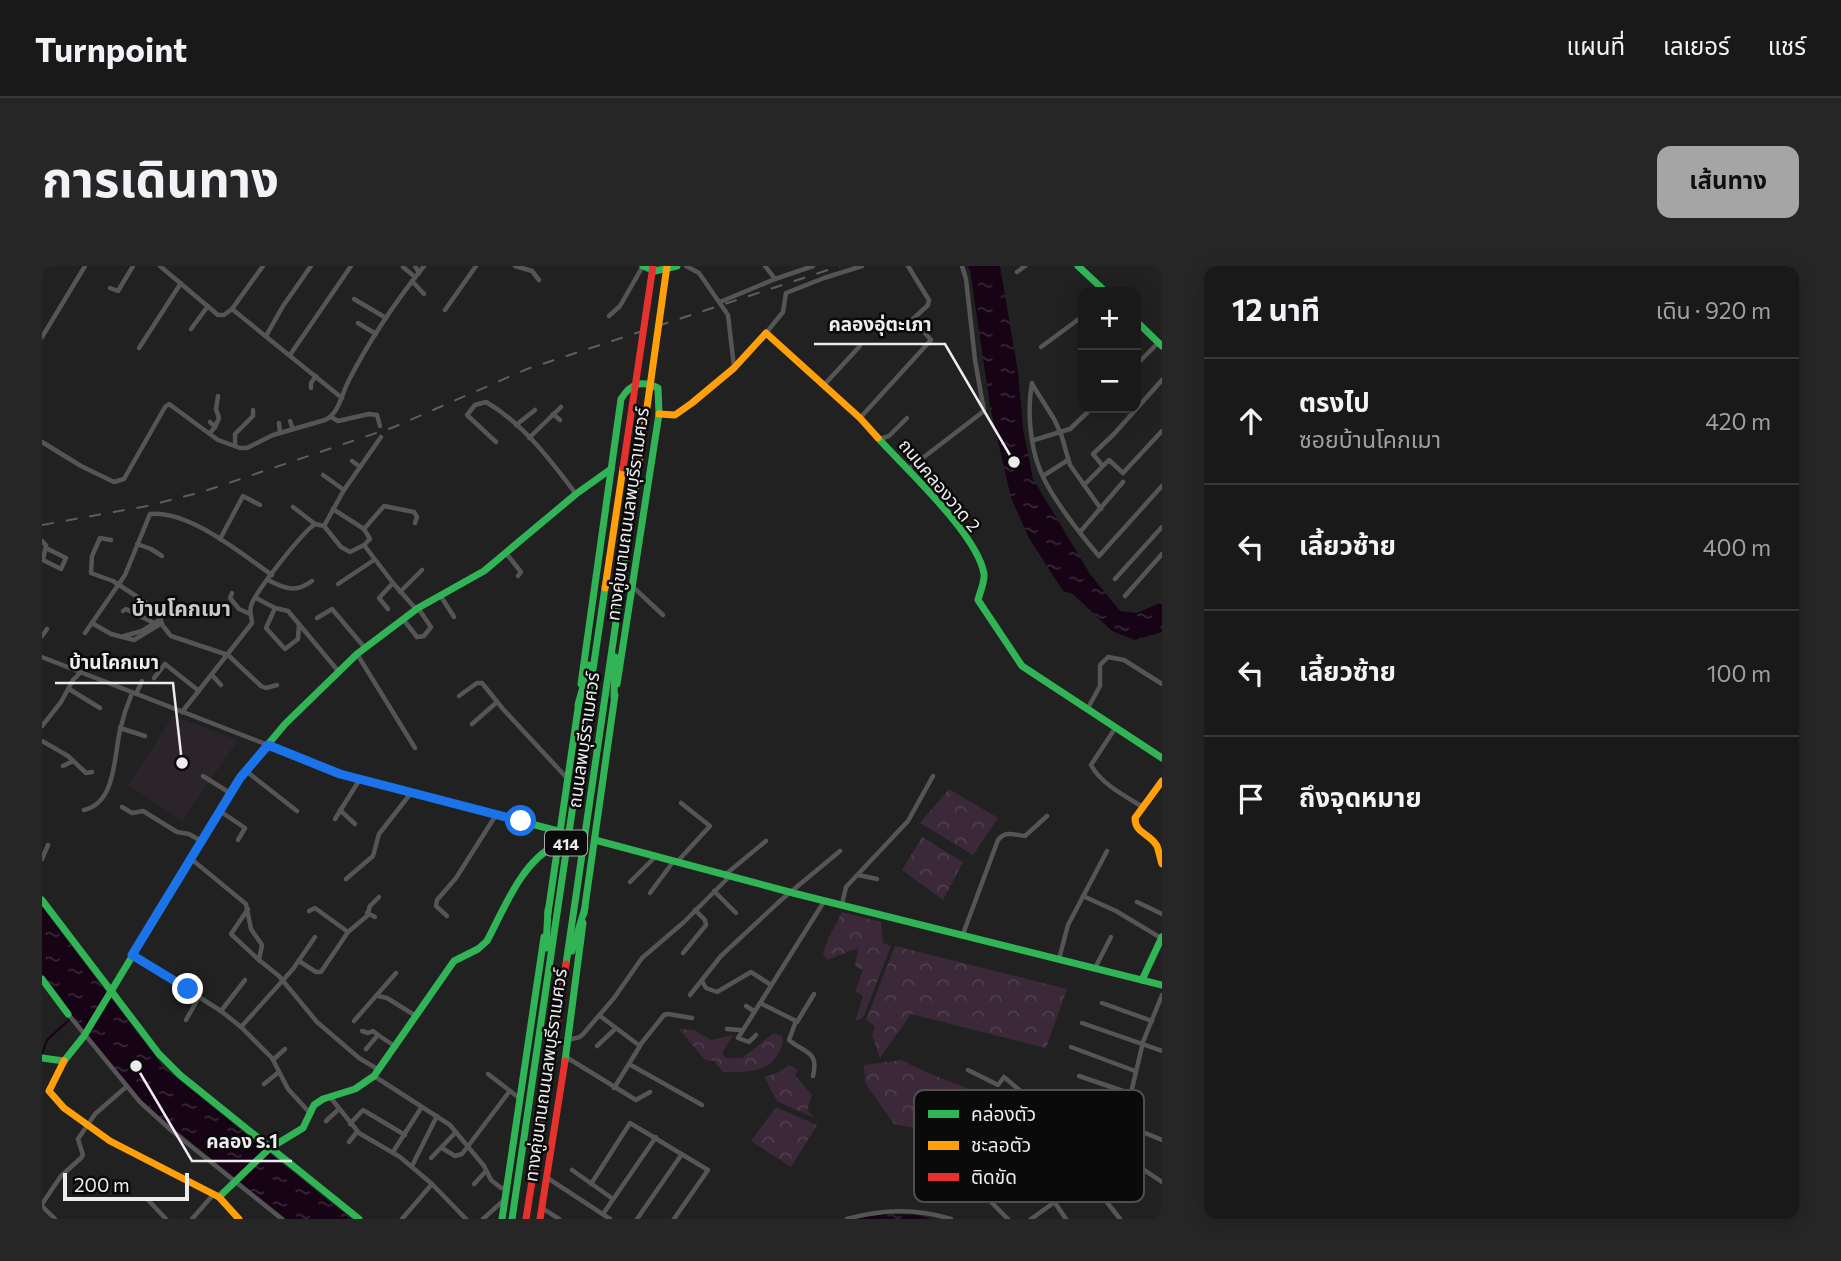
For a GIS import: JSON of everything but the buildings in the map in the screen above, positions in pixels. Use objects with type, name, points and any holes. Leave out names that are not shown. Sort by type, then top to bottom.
[{"type":"main road","points":[[643,266],[649,271],[662,271],[677,266]]},
{"type":"main road","name":"ถนนลพบุรีราเมศวร์","points":[[512,1219],[653,266]]},
{"type":"main road","name":"ถนนลพบุรีราเมศวร์","points":[[526,1219],[564,979],[667,266]]},
{"type":"main road","points":[[1078,266],[1101,287]]},
{"type":"main road","points":[[1141,326],[1160,344]]},
{"type":"main road","points":[[659,414],[675,415],[734,368],[766,332]]},
{"type":"main road","name":"ถนนคลองวาด 2","points":[[766,332],[860,418],[957,525],[973,548],[984,575],[978,600],[1022,666],[1162,758]]},
{"type":"main road","name":"ทางคู่ขนานถนนลพบุรีราเมศวร์","points":[[502,1219],[621,398],[632,385],[645,382],[658,388],[659,414],[614,697],[568,1040],[540,1219]]},
{"type":"main road","points":[[239,1219],[216,1196],[110,1141],[46,1092],[64,1061],[84,1036],[230,793],[285,724],[357,654],[417,608],[463,584],[506,553],[576,494],[611,469]]},
{"type":"main road","points":[[578,705],[598,632]]},
{"type":"main road","points":[[614,697],[615,632]]},
{"type":"main road","points":[[268,745],[340,774],[558,831]]},
{"type":"main road","points":[[1162,781],[1134,823],[1137,829],[1154,842],[1162,864]]},
{"type":"main road","points":[[595,840],[1162,985]]},
{"type":"main road","points":[[216,1196],[270,1148],[303,1128],[314,1105],[330,1096],[355,1089],[377,1073],[454,961],[487,942],[526,872],[551,845],[556,845]]},
{"type":"main road","points":[[42,900],[159,1054],[180,1075],[359,1219]]},
{"type":"main road","points":[[564,979],[585,908]]},
{"type":"main road","points":[[544,990],[548,910]]},
{"type":"main road","points":[[1142,980],[1162,938]]},
{"type":"main road","points":[[42,979],[68,1014]]},
{"type":"main road","points":[[46,1058],[64,1061]]},
{"type":"main road","points":[[528,1111],[541,1113]]},
{"type":"street","points":[[42,337],[85,266]]},
{"type":"street","points":[[110,288],[118,291],[134,266]]},
{"type":"street","points":[[160,266],[218,315],[224,315],[232,309],[262,266]]},
{"type":"street","points":[[266,336],[311,266]]},
{"type":"street","points":[[290,355],[351,266]]},
{"type":"street","points":[[415,266],[415,277]]},
{"type":"street","points":[[42,442],[114,482],[124,479],[164,407],[169,404],[218,439],[247,448],[281,433],[331,417],[376,334],[424,266]]},
{"type":"street","points":[[444,310],[476,266]]},
{"type":"street","points":[[511,272],[515,266],[532,271],[539,280]]},
{"type":"street","points":[[609,316],[620,306],[643,266]]},
{"type":"street","points":[[686,266],[699,273],[728,315],[734,368]]},
{"type":"street","points":[[765,266],[775,279]]},
{"type":"street","points":[[720,302],[813,266]]},
{"type":"street","points":[[766,332],[783,312],[786,293],[862,266]]},
{"type":"street","points":[[860,418],[931,340],[913,319],[928,305],[929,300],[908,266]]},
{"type":"street","points":[[907,470],[984,411],[962,266]]},
{"type":"street","points":[[1017,272],[1025,266]]},
{"type":"street","points":[[403,267],[415,277],[424,295]]},
{"type":"street","points":[[139,348],[181,283]]},
{"type":"street","points":[[354,299],[386,318]]},
{"type":"street","points":[[191,329],[208,306]]},
{"type":"street","points":[[232,309],[342,398]]},
{"type":"street","points":[[1041,347],[1078,320]]},
{"type":"street","points":[[358,323],[376,334]]},
{"type":"street","points":[[1141,361],[1160,344]]},
{"type":"street","points":[[824,386],[860,346]]},
{"type":"street","points":[[311,388],[316,376]]},
{"type":"street","points":[[1102,465],[1093,454],[1162,380]]},
{"type":"street","points":[[1101,509],[1068,460],[1061,433],[1032,383],[1029,397],[1034,440],[1044,476],[1080,532],[1100,556],[1162,485]]},
{"type":"street","points":[[210,433],[219,418],[216,409],[218,396]]},
{"type":"street","points":[[496,442],[467,415],[475,405],[486,402],[516,425],[576,494]]},
{"type":"street","points":[[529,438],[561,407]]},
{"type":"street","points":[[235,446],[235,434],[253,416],[253,410]]},
{"type":"street","points":[[516,425],[535,410]]},
{"type":"street","points":[[1034,440],[1070,429],[1087,413]]},
{"type":"street","points":[[331,417],[338,421],[369,414],[377,415],[380,426]]},
{"type":"street","points":[[553,414],[560,420]]},
{"type":"street","points":[[880,439],[889,436],[907,418]]},
{"type":"street","points":[[290,421],[293,429]]},
{"type":"street","points":[[210,422],[215,426]]},
{"type":"street","points":[[279,423],[281,433]]},
{"type":"street","points":[[1084,485],[1108,460],[1123,473],[1162,431]]},
{"type":"street","points":[[324,526],[359,466],[380,437]]},
{"type":"street","points":[[1044,476],[1068,460]]},
{"type":"street","points":[[352,461],[359,466]]},
{"type":"street","points":[[323,475],[344,490]]},
{"type":"street","points":[[1080,532],[1123,482]]},
{"type":"street","points":[[220,539],[243,496],[260,505]]},
{"type":"street","points":[[364,529],[384,506],[414,512],[417,517],[415,523]]},
{"type":"street","points":[[293,507],[315,524],[324,526],[341,547],[351,552],[370,540],[364,529],[333,509]]},
{"type":"street","points":[[85,633],[119,585],[150,514],[163,513],[194,525],[220,539],[270,577],[293,590],[312,582]]},
{"type":"street","points":[[182,712],[252,623],[251,606],[270,577],[305,531],[315,524]]},
{"type":"street","points":[[1115,579],[1162,527]]},
{"type":"street","points":[[111,540],[100,538],[92,556],[91,573],[113,581],[156,609],[171,636],[228,655],[261,686],[266,688],[278,685]]},
{"type":"street","points":[[42,541],[46,544],[43,560],[61,569],[66,558],[46,548]]},
{"type":"street","points":[[137,544],[162,556]]},
{"type":"street","points":[[364,545],[431,627],[424,636],[418,637],[402,619]]},
{"type":"street","points":[[506,553],[521,572],[518,576]]},
{"type":"street","points":[[1125,596],[1162,554]]},
{"type":"street","points":[[338,584],[374,560]]},
{"type":"street","points":[[400,592],[422,570]]},
{"type":"street","points":[[388,609],[379,598],[393,583]]},
{"type":"street","points":[[633,587],[663,615]]},
{"type":"street","points":[[232,593],[230,598],[234,604],[251,615]]},
{"type":"street","points":[[440,595],[454,617]]},
{"type":"street","points":[[256,597],[275,608],[288,611],[339,672]]},
{"type":"street","points":[[275,608],[266,628],[285,649],[298,639],[299,622]]},
{"type":"street","points":[[122,611],[126,609],[154,623]]},
{"type":"street","points":[[317,618],[332,609],[365,648]]},
{"type":"street","points":[[120,637],[142,631],[161,621]]},
{"type":"street","points":[[92,623],[103,631],[134,640],[161,621]]},
{"type":"street","points":[[42,636],[47,629]]},
{"type":"street","points":[[357,654],[415,748]]},
{"type":"street","points":[[42,657],[268,745]]},
{"type":"street","points":[[1088,708],[1098,693],[1100,665],[1108,657],[1124,660],[1162,684]]},
{"type":"street","points":[[154,678],[165,664],[199,691]]},
{"type":"street","points":[[42,726],[80,673]]},
{"type":"street","points":[[212,675],[221,685]]},
{"type":"street","points":[[83,810],[92,808],[107,790],[120,728],[142,681]]},
{"type":"street","points":[[459,696],[480,682],[566,777]]},
{"type":"street","points":[[69,689],[100,708]]},
{"type":"street","points":[[472,724],[497,702]]},
{"type":"street","points":[[1116,727],[1091,765],[1094,772],[1107,784],[1143,807]]},
{"type":"street","points":[[120,728],[145,736]]},
{"type":"street","points":[[42,741],[52,751],[73,761],[86,774],[92,772]]},
{"type":"street","points":[[63,766],[73,761]]},
{"type":"street","points":[[246,771],[297,811]]},
{"type":"street","points":[[203,776],[230,793]]},
{"type":"street","points":[[842,904],[846,887],[894,839],[908,821],[933,776]]},
{"type":"street","points":[[335,819],[359,779]]},
{"type":"street","points":[[346,879],[373,856],[379,834],[411,793]]},
{"type":"street","points":[[650,893],[710,826],[681,803]]},
{"type":"street","points":[[122,807],[132,813],[143,811],[177,832],[189,834],[201,841]]},
{"type":"street","points":[[340,810],[355,824]]},
{"type":"street","points":[[219,811],[245,828],[238,840]]},
{"type":"street","points":[[447,916],[436,906],[437,900],[456,878],[496,815]]},
{"type":"street","points":[[963,934],[998,840],[1009,833],[1025,836],[1047,816]]},
{"type":"street","points":[[568,1040],[580,1037],[600,1016],[642,958],[766,841]]},
{"type":"street","points":[[42,859],[48,845]]},
{"type":"street","points":[[690,995],[721,957],[781,900],[839,851]]},
{"type":"street","points":[[1059,959],[1065,931],[1107,851]]},
{"type":"street","points":[[630,883],[655,857]]},
{"type":"street","points":[[190,858],[237,896],[248,909],[251,929],[262,945],[259,960]]},
{"type":"street","points":[[857,874],[877,879]]},
{"type":"street","points":[[714,891],[736,913]]},
{"type":"street","points":[[1083,895],[1162,938]]},
{"type":"street","points":[[299,961],[316,972],[321,972],[348,932],[368,913],[374,900],[379,897]]},
{"type":"street","points":[[756,1035],[746,1042],[738,1038],[825,900]]},
{"type":"street","points":[[1137,902],[1162,914]]},
{"type":"street","points":[[309,911],[315,908],[348,932]]},
{"type":"street","points":[[248,909],[232,934],[279,976],[317,1022],[421,1108],[437,1116],[456,1132],[494,1183],[501,1188],[508,1188]]},
{"type":"street","points":[[683,953],[706,925],[705,920],[695,910]]},
{"type":"street","points":[[368,913],[374,917]]},
{"type":"street","points":[[1095,968],[1111,936]]},
{"type":"street","points":[[241,1027],[299,961],[315,937]]},
{"type":"street","points":[[1153,954],[1162,957]]},
{"type":"street","points":[[132,955],[199,996],[241,1027],[274,1060],[294,1098],[309,1112]]},
{"type":"street","points":[[354,1021],[396,972]]},
{"type":"street","points":[[702,980],[706,988],[717,992],[751,972],[771,985]]},
{"type":"street","points":[[221,1011],[245,980]]},
{"type":"street","points":[[813,1076],[816,1060],[789,1038],[814,994]]},
{"type":"street","points":[[1130,1090],[1143,1042],[1162,995]]},
{"type":"street","points":[[186,1020],[199,996]]},
{"type":"street","points":[[377,996],[417,1017]]},
{"type":"street","points":[[760,1003],[797,1022]]},
{"type":"street","points":[[1102,1003],[1152,1021]]},
{"type":"street","points":[[746,1006],[754,1012]]},
{"type":"street","points":[[68,1014],[126,1087],[172,1131],[282,1219]]},
{"type":"street","points":[[614,1088],[640,1045],[664,1015],[692,1018]]},
{"type":"street","points":[[600,1016],[640,1045]]},
{"type":"street","points":[[1082,1023],[1143,1042],[1162,1051]]},
{"type":"street","points":[[597,1046],[615,1029]]},
{"type":"street","points":[[727,1029],[742,1030]]},
{"type":"street","points":[[362,1031],[373,1031],[396,1047]]},
{"type":"street","points":[[366,1049],[377,1035]]},
{"type":"street","points":[[792,1050],[797,1046]]},
{"type":"street","points":[[1071,1047],[1135,1071]]},
{"type":"street","points":[[274,1060],[285,1049]]},
{"type":"street","points":[[565,1057],[636,1100],[650,1091]]},
{"type":"street","points":[[628,1064],[702,1105]]},
{"type":"street","points":[[968,1070],[998,1085],[1004,1077],[1019,1090]]},
{"type":"street","points":[[264,1084],[279,1072]]},
{"type":"street","points":[[488,1074],[518,1097]]},
{"type":"street","points":[[1079,1076],[1120,1090]]},
{"type":"street","points":[[55,1219],[42,1205],[61,1176],[81,1158],[83,1154],[78,1139],[86,1125],[126,1087]]},
{"type":"street","points":[[442,1148],[455,1156],[462,1154],[509,1092]]},
{"type":"street","points":[[330,1096],[357,1132],[412,1166],[466,1219]]},
{"type":"street","points":[[393,1152],[421,1108]]},
{"type":"street","points":[[326,1121],[339,1109]]},
{"type":"street","points":[[350,1124],[363,1110],[405,1135]]},
{"type":"street","points":[[412,1166],[437,1116]]},
{"type":"street","points":[[591,1184],[630,1123],[708,1170],[674,1219]]},
{"type":"street","points":[[349,1142],[357,1132]]},
{"type":"street","points":[[431,1158],[456,1132]]},
{"type":"street","points":[[1144,1132],[1162,1140]]},
{"type":"street","points":[[603,1214],[656,1138]]},
{"type":"street","points":[[637,1219],[682,1153]]},
{"type":"street","points":[[572,1170],[613,1199]]},
{"type":"street","points":[[1144,1170],[1162,1182]]},
{"type":"street","points":[[474,1184],[486,1171]]},
{"type":"street","points":[[546,1177],[610,1219]]},
{"type":"street","points":[[402,1219],[432,1184]]},
{"type":"street","points":[[192,1219],[216,1196]]},
{"type":"street","points":[[483,1219],[505,1199]]},
{"type":"street","points":[[149,1201],[166,1219]]},
{"type":"street","points":[[991,1202],[1008,1219]]},
{"type":"street","points":[[1108,1202],[1120,1219]]},
{"type":"street","points":[[1031,1219],[1055,1203],[1066,1219]]},
{"type":"street","points":[[542,1208],[559,1219]]},
{"type":"street","points":[[847,1219],[863,1214],[900,1210],[951,1219]]},
{"type":"shaded area","points":[[173,716],[238,740],[182,821],[128,785]]},
{"type":"green space","points":[[949,789],[998,818],[973,855],[920,823]]},
{"type":"green space","points":[[922,837],[963,862],[943,900],[902,870]]},
{"type":"green space","points":[[842,912],[881,922],[883,943],[891,946],[863,1018],[855,1021],[863,997],[855,992],[863,970],[855,966],[858,948],[827,960],[823,954]]},
{"type":"green space","points":[[895,946],[1067,989],[1046,1048],[911,1014],[880,1058],[872,1035],[875,1026],[866,1020]]},
{"type":"green space","points":[[679,1029],[694,1030],[711,1040],[733,1035],[722,1053],[726,1058],[742,1058],[774,1033],[782,1036],[783,1043],[775,1059],[762,1068],[723,1072],[714,1061],[705,1060]]},
{"type":"green space","points":[[902,1060],[971,1090],[914,1090],[914,1128],[894,1124],[865,1083],[864,1065]]},
{"type":"green space","points":[[789,1065],[798,1070],[795,1075],[812,1095],[807,1110],[814,1118],[777,1101],[764,1077]]},
{"type":"green space","points":[[776,1107],[817,1125],[791,1167],[751,1141]]},
{"type":"water","points":[[967,266],[1000,266],[1033,479],[1090,574],[1120,611],[1137,613],[1162,602],[1162,632],[1135,640],[1112,631],[1073,594],[1063,591],[1029,538],[1011,498],[990,406],[970,270]]},
{"type":"water","points":[[42,907],[164,1068],[351,1219],[286,1219],[144,1104],[42,976]]},
{"type":"water","points":[[884,1214],[917,1215],[932,1219],[854,1219]]},
{"type":"waterway","points":[[42,1054],[47,1040],[69,1020]]},
{"type":"railway","points":[[42,525],[147,506],[202,492],[394,427],[527,369],[840,266]]},
{"type":"traffic: fast","points":[[643,266],[655,271],[677,266]]},
{"type":"traffic: fast","points":[[1078,266],[1101,287]]},
{"type":"traffic: fast","points":[[1141,326],[1162,346]]},
{"type":"traffic: fast","points":[[581,684],[621,399],[633,386],[646,384],[658,388],[659,414],[617,684]]},
{"type":"traffic: fast","points":[[878,438],[939,503],[969,541],[984,574],[978,600],[1022,666],[1162,758]]},
{"type":"traffic: fast","points":[[42,1058],[64,1061],[84,1036],[240,778],[285,724],[357,654],[418,608],[484,571],[576,494],[611,469]]},
{"type":"traffic: fast","points":[[566,964],[638,471]]},
{"type":"traffic: fast","points":[[512,1219],[605,588]]},
{"type":"traffic: fast","points":[[614,697],[615,657]]},
{"type":"traffic: fast","points":[[578,705],[589,665]]},
{"type":"traffic: fast","points":[[584,913],[615,695]]},
{"type":"traffic: fast","points":[[548,913],[579,702]]},
{"type":"traffic: fast","points":[[268,745],[340,774],[558,831]]},
{"type":"traffic: fast","points":[[595,840],[793,893],[1162,985]]},
{"type":"traffic: fast","points":[[219,1197],[270,1148],[303,1128],[314,1105],[323,1099],[355,1089],[374,1076],[454,961],[478,949],[487,941],[524,874],[544,852],[556,845]]},
{"type":"traffic: fast","points":[[42,900],[159,1054],[180,1075],[359,1219]]},
{"type":"traffic: fast","points":[[572,951],[585,908]]},
{"type":"traffic: fast","points":[[546,948],[548,910]]},
{"type":"traffic: fast","points":[[565,1061],[583,923]]},
{"type":"traffic: fast","points":[[502,1219],[544,937]]},
{"type":"traffic: fast","points":[[1142,980],[1162,937]]},
{"type":"traffic: fast","points":[[42,979],[68,1014]]},
{"type":"traffic: slow","points":[[638,471],[667,266]]},
{"type":"traffic: slow","points":[[659,414],[675,415],[692,403],[734,368],[766,333],[860,418],[878,438]]},
{"type":"traffic: slow","points":[[605,588],[623,468]]},
{"type":"traffic: slow","points":[[1162,781],[1135,818],[1137,827],[1157,846],[1162,864]]},
{"type":"traffic: slow","points":[[64,1061],[49,1091],[64,1108],[110,1141],[219,1197],[239,1219]]},
{"type":"traffic: jam","points":[[623,468],[653,266]]},
{"type":"traffic: jam","points":[[526,1219],[566,964]]},
{"type":"traffic: jam","points":[[540,1219],[565,1061]]},
{"type":"place","name":"คลองอุ่ตะเภา","points":[[1014,462]]},
{"type":"place","name":"บ้านโคกเมา","points":[[182,763]]},
{"type":"place","name":"คลอง ร.1","points":[[136,1066]]},
{"type":"district","name":"บ้านโคกเมา","points":[[181,607]]},
{"type":"route","points":[[188,989],[169,980],[132,955],[240,778],[268,745],[340,774],[521,821]]}]
